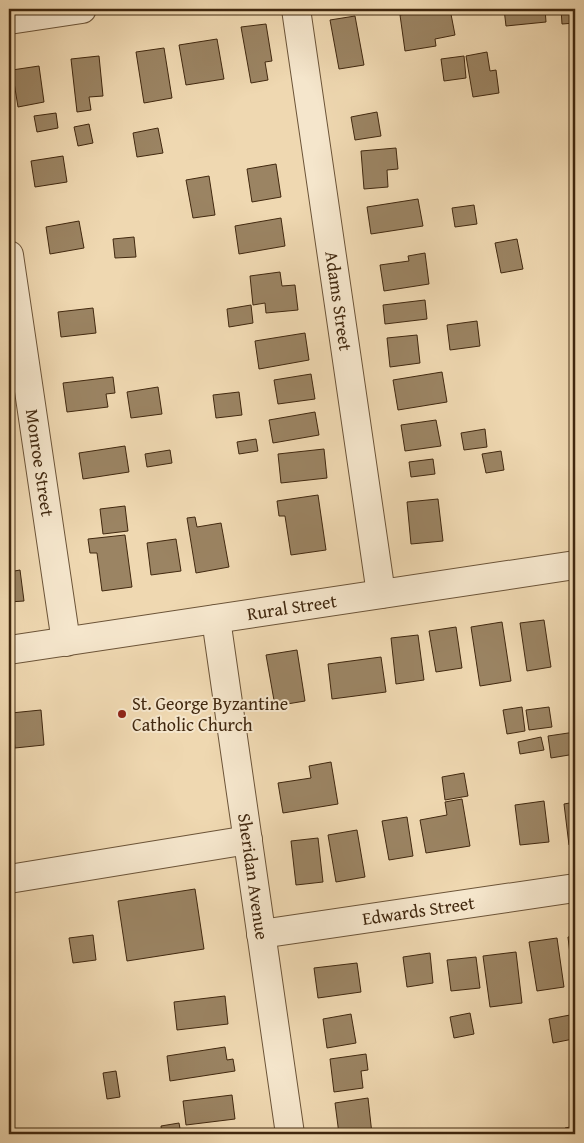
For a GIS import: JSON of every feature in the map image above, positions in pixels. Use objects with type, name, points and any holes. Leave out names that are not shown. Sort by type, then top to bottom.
[{"type":"street","points":[[9,20],[82,9]]},
{"type":"street","name":"Adams Street","points":[[296,9],[381,594]]},
{"type":"street","name":"Monroe Street","points":[[9,254],[66,642]]},
{"type":"street","name":"Rural Street","points":[[9,650],[575,564]]},
{"type":"street","name":"Sheridan Avenue","points":[[216,619],[290,1134]]},
{"type":"street","points":[[9,879],[248,840]]},
{"type":"street","name":"Edwards Street","points":[[261,934],[575,888]]},
{"type":"building","points":[[435,9],[450,9],[455,35],[435,39],[436,46],[405,51],[400,15]]},
{"type":"building","points":[[504,9],[545,9],[546,22],[506,26]]},
{"type":"building","points":[[561,9],[575,9],[575,23],[562,24]]},
{"type":"building","points":[[355,16],[364,65],[339,69],[330,20]]},
{"type":"building","points":[[266,24],[272,61],[265,62],[268,80],[251,83],[241,27]]},
{"type":"building","points":[[217,39],[224,79],[186,85],[179,45]]},
{"type":"building","points":[[164,48],[172,98],[144,103],[136,52]]},
{"type":"building","points":[[487,52],[490,71],[496,70],[499,93],[473,97],[466,56]]},
{"type":"building","points":[[99,56],[103,96],[89,97],[91,110],[77,112],[71,59]]},
{"type":"building","points":[[464,56],[466,78],[444,81],[441,59]]},
{"type":"building","points":[[39,66],[44,102],[18,107],[12,70]]},
{"type":"building","points":[[377,112],[381,136],[355,140],[351,117]]},
{"type":"building","points":[[56,113],[58,128],[37,132],[34,116]]},
{"type":"building","points":[[89,124],[93,143],[78,146],[74,127]]},
{"type":"building","points":[[158,128],[163,153],[137,157],[133,133]]},
{"type":"building","points":[[396,148],[398,169],[387,170],[388,187],[364,189],[361,151]]},
{"type":"building","points":[[63,156],[67,182],[35,187],[31,161]]},
{"type":"building","points":[[276,164],[281,197],[252,202],[247,169]]},
{"type":"building","points":[[209,176],[215,215],[193,218],[186,180]]},
{"type":"building","points":[[418,199],[423,226],[371,234],[367,207]]},
{"type":"building","points":[[474,205],[477,224],[455,227],[452,208]]},
{"type":"building","points":[[281,218],[285,246],[239,254],[235,226]]},
{"type":"building","points":[[79,221],[84,248],[50,254],[46,227]]},
{"type":"building","points":[[134,237],[136,257],[115,258],[113,239]]},
{"type":"building","points":[[517,239],[523,269],[501,273],[495,243]]},
{"type":"building","points":[[425,253],[429,284],[384,291],[380,265],[409,261],[408,256]]},
{"type":"building","points":[[280,272],[282,286],[295,285],[298,310],[266,313],[265,303],[253,305],[250,276]]},
{"type":"building","points":[[425,300],[427,319],[385,324],[383,305]]},
{"type":"building","points":[[251,305],[253,323],[229,327],[227,309]]},
{"type":"building","points":[[93,308],[96,333],[61,337],[58,312]]},
{"type":"building","points":[[477,321],[480,346],[450,350],[447,325]]},
{"type":"building","points":[[305,333],[309,360],[259,369],[255,341]]},
{"type":"building","points":[[417,335],[420,363],[390,367],[387,338]]},
{"type":"building","points":[[442,372],[447,402],[398,410],[393,380]]},
{"type":"building","points":[[311,374],[315,399],[278,404],[274,380]]},
{"type":"building","points":[[113,377],[115,393],[106,394],[108,407],[67,412],[63,383]]},
{"type":"building","points":[[158,387],[162,414],[131,418],[127,392]]},
{"type":"building","points":[[239,392],[242,415],[216,418],[213,395]]},
{"type":"building","points":[[315,412],[319,435],[273,443],[269,420]]},
{"type":"building","points":[[436,420],[441,446],[405,451],[401,425]]},
{"type":"building","points":[[485,429],[487,447],[464,450],[461,433]]},
{"type":"building","points":[[256,439],[258,451],[239,454],[237,442]]},
{"type":"building","points":[[125,446],[129,472],[83,479],[79,453]]},
{"type":"building","points":[[324,449],[327,478],[281,483],[278,454]]},
{"type":"building","points":[[170,450],[172,463],[147,467],[145,454]]},
{"type":"building","points":[[501,451],[504,470],[486,473],[482,454]]},
{"type":"building","points":[[433,459],[435,474],[411,477],[409,462]]},
{"type":"building","points":[[318,495],[326,550],[291,555],[285,516],[279,516],[277,501]]},
{"type":"building","points":[[438,499],[443,541],[411,544],[407,502]]},
{"type":"building","points":[[125,506],[128,531],[103,534],[100,509]]},
{"type":"building","points":[[195,517],[197,527],[221,523],[229,567],[196,573],[187,518]]},
{"type":"building","points":[[125,535],[132,587],[102,591],[97,553],[90,553],[88,539]]},
{"type":"building","points":[[176,539],[181,571],[151,575],[147,543]]},
{"type":"building","points":[[20,570],[24,601],[9,602],[9,572]]},
{"type":"building","points":[[544,620],[551,667],[527,671],[520,623]]},
{"type":"building","points":[[502,622],[511,681],[480,686],[471,627]]},
{"type":"building","points":[[456,627],[462,668],[436,672],[429,631]]},
{"type":"building","points":[[418,635],[424,680],[396,684],[391,638]]},
{"type":"building","points":[[297,650],[305,701],[275,706],[266,655]]},
{"type":"building","points":[[381,657],[386,692],[332,699],[328,664]]},
{"type":"building","points":[[522,707],[525,731],[507,734],[503,710]]},
{"type":"building","points":[[549,707],[552,727],[529,730],[526,710]]},
{"type":"building","points":[[41,710],[44,745],[15,748],[11,713]]},
{"type":"building","points":[[575,732],[575,754],[551,758],[548,736]]},
{"type":"building","points":[[541,737],[544,750],[520,754],[518,742]]},
{"type":"building","points":[[331,762],[338,804],[283,813],[278,783],[311,778],[309,766]]},
{"type":"building","points":[[464,773],[468,796],[445,800],[442,777]]},
{"type":"building","points":[[462,799],[470,846],[426,853],[420,820],[447,815],[445,802]]},
{"type":"building","points":[[544,801],[549,842],[520,845],[515,805]]},
{"type":"building","points":[[575,802],[575,845],[569,845],[564,804]]},
{"type":"building","points":[[407,817],[413,856],[389,860],[382,821]]},
{"type":"building","points":[[357,830],[365,877],[336,882],[328,835]]},
{"type":"building","points":[[318,838],[323,882],[296,885],[291,841]]},
{"type":"building","points":[[195,889],[204,949],[127,961],[118,901]]},
{"type":"building","points":[[93,935],[96,960],[73,963],[69,938]]},
{"type":"building","points":[[575,936],[575,981],[573,981],[568,937]]},
{"type":"building","points":[[557,938],[564,987],[537,991],[529,942]]},
{"type":"building","points":[[516,952],[522,1003],[490,1007],[483,956]]},
{"type":"building","points":[[430,953],[433,983],[407,987],[403,957]]},
{"type":"building","points":[[476,957],[480,988],[451,991],[447,960]]},
{"type":"building","points":[[357,963],[361,992],[318,998],[314,968]]},
{"type":"building","points":[[225,996],[228,1024],[177,1030],[174,1002]]},
{"type":"building","points":[[575,1004],[575,1033],[571,1005]]},
{"type":"building","points":[[470,1013],[474,1034],[454,1038],[450,1017]]},
{"type":"building","points":[[351,1014],[356,1043],[327,1048],[323,1019]]},
{"type":"building","points":[[570,1015],[573,1039],[553,1043],[549,1019]]},
{"type":"building","points":[[225,1047],[227,1060],[233,1059],[235,1071],[170,1081],[167,1056]]},
{"type":"building","points":[[366,1054],[368,1070],[361,1071],[363,1088],[334,1092],[330,1059]]},
{"type":"building","points":[[116,1071],[120,1097],[107,1099],[103,1073]]},
{"type":"building","points":[[232,1095],[235,1119],[186,1125],[183,1101]]},
{"type":"building","points":[[368,1098],[372,1134],[339,1134],[335,1103]]},
{"type":"building","points":[[179,1123],[181,1134],[162,1134],[161,1126]]},
{"type":"building","points":[[575,1126],[575,1134],[566,1134],[565,1128]]},
{"type":"place","name":"St. George Byzantine Catholic Church","points":[[122,714]]}]
